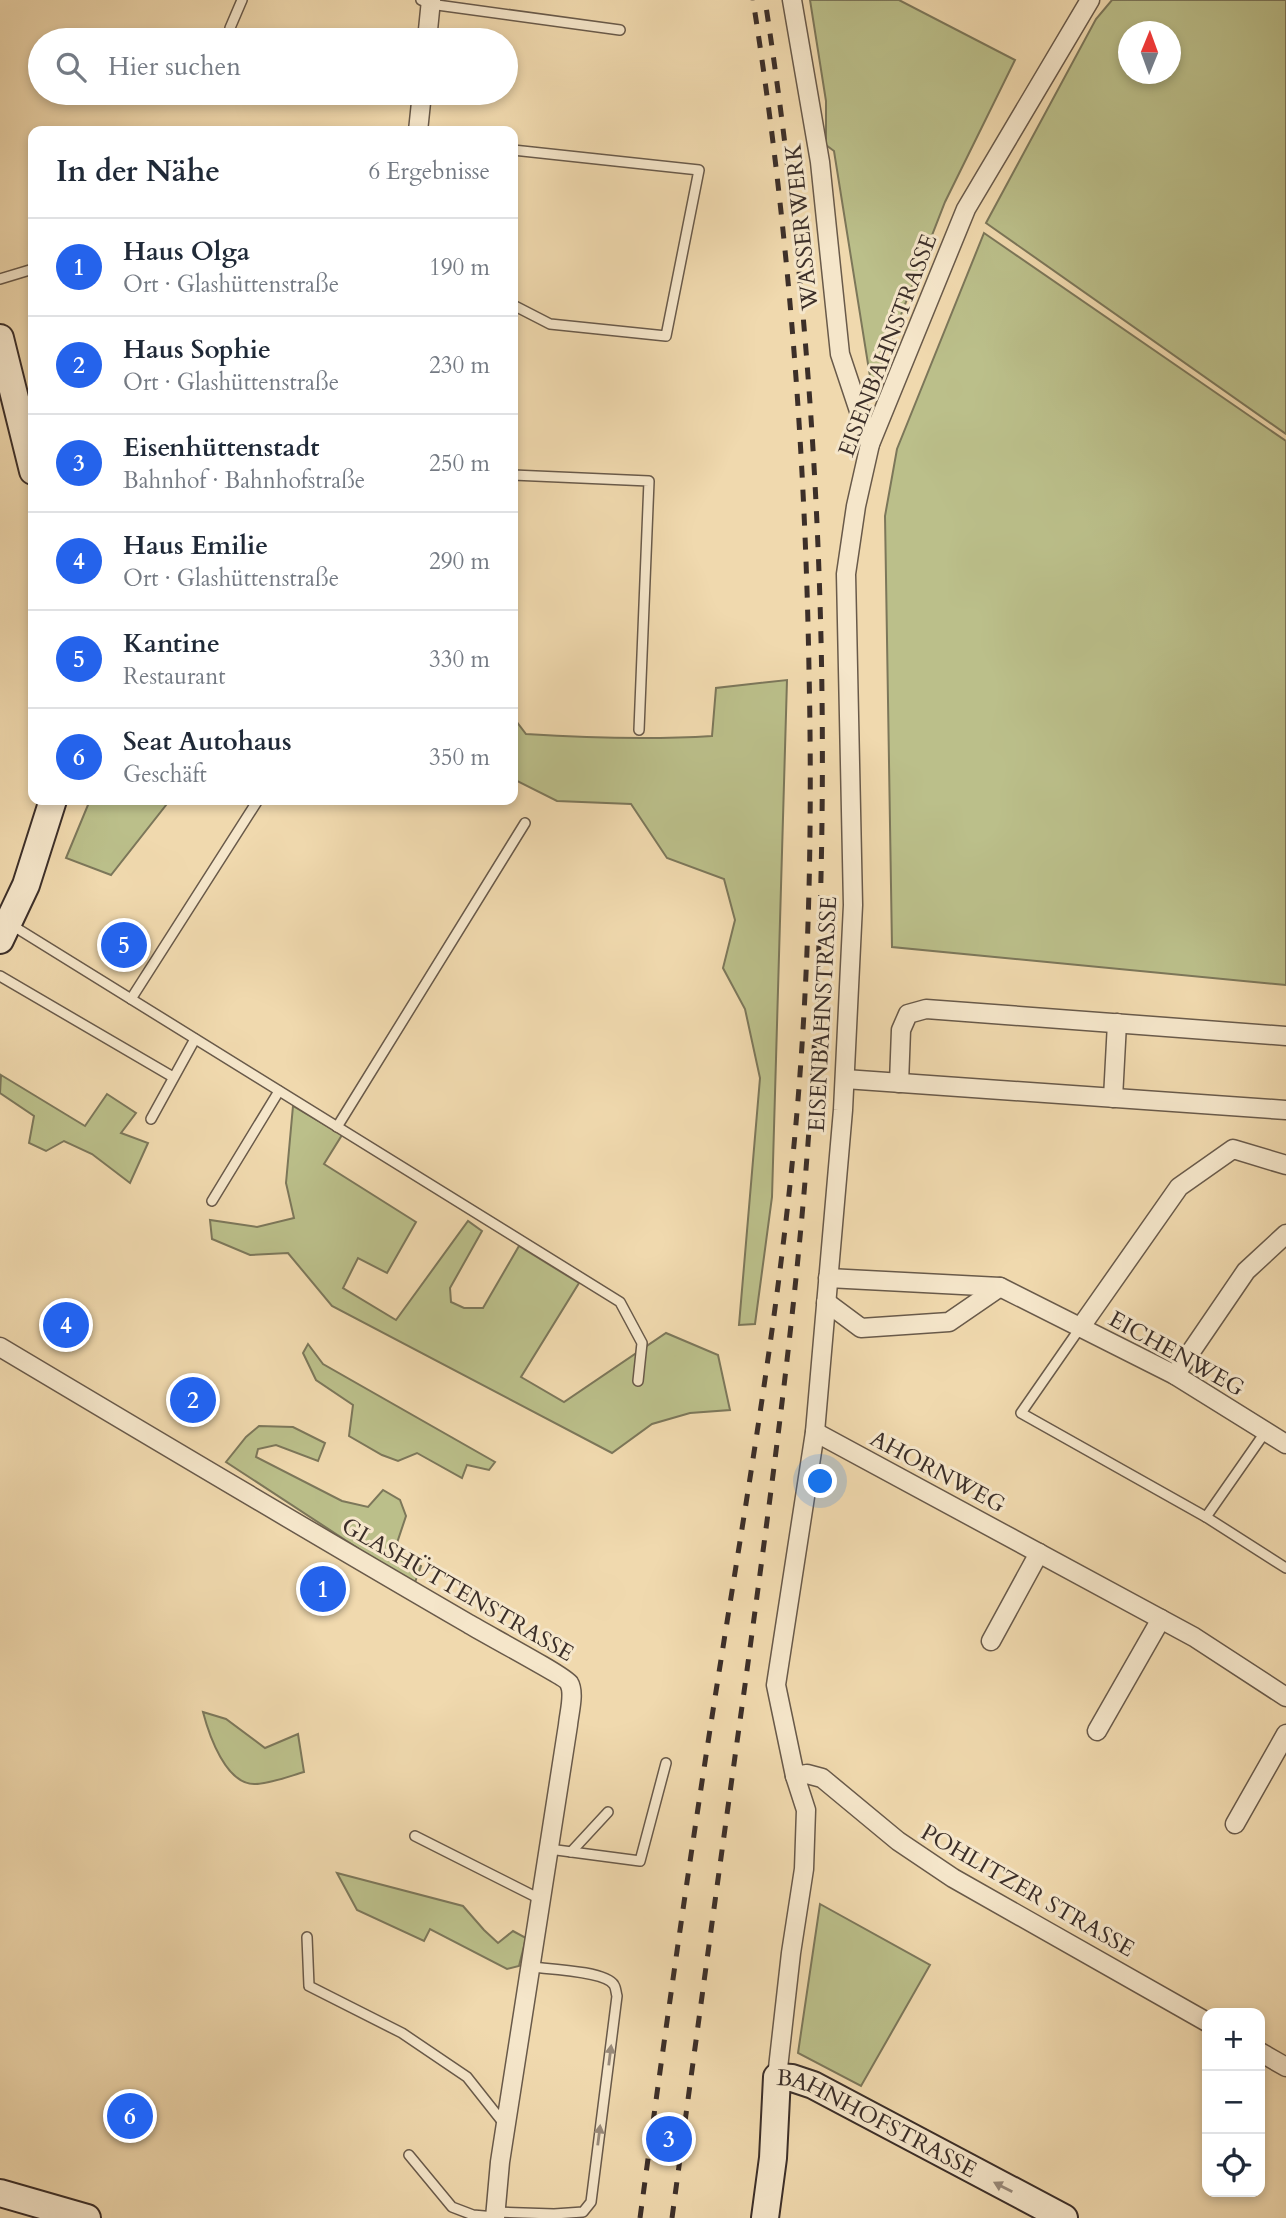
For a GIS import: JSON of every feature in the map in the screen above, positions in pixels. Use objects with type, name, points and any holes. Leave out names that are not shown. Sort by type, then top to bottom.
[{"type":"street","name":"WASSERWERK","points":[[792,0],[820,162],[840,354],[870,444]]},
{"type":"street","name":"EISENBAHNSTRASSE","points":[[777,2077],[804,1869],[806,1811],[795,1776],[776,1685],[815,1432],[845,1079],[853,905],[846,574],[856,506],[870,444],[966,209],[1090,0]]},
{"type":"street","points":[[427,1],[427,28]]},
{"type":"street","points":[[419,126],[421,105]]},
{"type":"street","points":[[0,338],[28,448]]},
{"type":"street","points":[[4,932],[26,885],[51,805]]},
{"type":"street","points":[[899,1083],[901,1031],[908,1013],[926,1009],[1286,1037]]},
{"type":"street","points":[[1113,1098],[1117,1023]]},
{"type":"street","points":[[845,1079],[1286,1110]]},
{"type":"street","name":"EICHENWEG","points":[[1080,1328],[1179,1187],[1233,1149],[1286,1166]]},
{"type":"street","points":[[1175,1375],[1246,1271],[1286,1234]]},
{"type":"street","name":"EICHENWEG","points":[[828,1278],[1000,1287],[1175,1375],[1286,1444]]},
{"type":"street","points":[[826,1302],[861,1328],[948,1322],[1000,1287]]},
{"type":"street","name":"GLASHÜTTENSTRASSE","points":[[0,1347],[533,1662],[563,1676],[570,1684],[549,1849],[506,2126],[495,2216]]},
{"type":"street","name":"AHORNWEG","points":[[815,1432],[1194,1637],[1286,1698]]},
{"type":"street","points":[[991,1641],[1039,1553]]},
{"type":"street","points":[[1097,1731],[1161,1619]]},
{"type":"street","points":[[1236,1824],[1286,1734]]},
{"type":"street","name":"POHLITZER STRASSE","points":[[795,1776],[807,1774],[822,1778],[898,1842],[953,1878],[1202,2019]]},
{"type":"street","points":[[1265,2055],[1286,2067]]},
{"type":"street","name":"BAHNHOFSTRASSE","points":[[765,2218],[773,2158],[777,2077],[792,2078],[813,2085],[1064,2218]]},
{"type":"street","points":[[0,2193],[87,2218]]},
{"type":"lane","points":[[230,28],[242,0]]},
{"type":"lane","points":[[427,1],[620,30]]},
{"type":"lane","points":[[518,151],[699,170],[666,336],[550,324],[518,308]]},
{"type":"lane","points":[[0,279],[28,271]]},
{"type":"lane","points":[[518,475],[649,481],[639,730]]},
{"type":"lane","points":[[131,999],[255,805]]},
{"type":"lane","points":[[337,1127],[525,823]]},
{"type":"lane","points":[[4,932],[131,999],[620,1301],[642,1343],[638,1381]]},
{"type":"lane","points":[[0,976],[173,1077]]},
{"type":"lane","points":[[151,1119],[195,1039]]},
{"type":"lane","points":[[212,1201],[279,1091]]},
{"type":"lane","points":[[1080,1328],[1021,1413],[1206,1517],[1286,1568]]},
{"type":"lane","points":[[1206,1517],[1266,1431]]},
{"type":"lane","points":[[549,1849],[640,1861],[666,1763]]},
{"type":"lane","points":[[571,1852],[608,1812]]},
{"type":"lane","points":[[415,1836],[540,1899]]},
{"type":"lane","points":[[307,1937],[309,1986],[401,2034],[467,2077],[506,2126]]},
{"type":"lane","points":[[409,2155],[452,2207],[473,2214],[495,2216],[583,2212],[590,2202],[617,1996],[614,1984],[606,1978],[532,1967]]},
{"type":"green space","points":[[810,0],[899,0],[1015,60],[945,202],[872,389],[834,151],[826,145],[826,101]]},
{"type":"green space","points":[[1112,0],[1286,0],[1286,434],[986,223],[1096,19]]},
{"type":"green space","points":[[984,233],[1286,441],[1286,985],[892,947],[885,516],[897,449]]},
{"type":"green space","points":[[787,680],[772,1197],[755,1324],[739,1325],[760,1078],[745,1009],[723,968],[735,920],[724,879],[667,858],[631,804],[557,801],[518,782],[518,724],[526,734],[572,737],[712,736],[716,688]]},
{"type":"green space","points":[[88,805],[166,805],[111,875],[66,858]]},
{"type":"green space","points":[[1,1075],[85,1126],[107,1094],[136,1113],[121,1133],[148,1143],[130,1183],[92,1154],[64,1141],[46,1151],[29,1143],[34,1116],[0,1093]]},
{"type":"green space","points":[[293,1106],[342,1135],[324,1164],[416,1222],[387,1273],[358,1258],[343,1288],[396,1320],[468,1221],[482,1231],[450,1288],[451,1302],[464,1308],[483,1308],[519,1246],[579,1283],[521,1377],[564,1402],[666,1333],[718,1355],[730,1410],[690,1413],[652,1424],[612,1453],[332,1306],[288,1253],[250,1255],[212,1239],[210,1220],[257,1227],[294,1218],[286,1183]]},
{"type":"green space","points":[[308,1344],[323,1364],[495,1462],[489,1470],[467,1465],[462,1478],[417,1453],[398,1461],[349,1436],[353,1405],[316,1380],[303,1353]]},
{"type":"green space","points":[[259,1426],[293,1427],[325,1443],[318,1461],[276,1445],[258,1449],[256,1457],[342,1501],[368,1507],[383,1490],[400,1500],[406,1516],[393,1555],[421,1566],[414,1585],[226,1462],[246,1437]]},
{"type":"green space","points":[[203,1712],[226,1719],[265,1748],[298,1734],[304,1772],[267,1783],[245,1782],[227,1768],[220,1757]]},
{"type":"green space","points":[[337,1873],[463,1906],[498,1943],[513,1931],[526,1938],[519,1966],[507,1969],[430,1929],[424,1941],[357,1910]]},
{"type":"green space","points":[[820,1904],[930,1965],[861,2086],[798,2053]]},
{"type":"railway","points":[[640,2218],[697,1818],[776,1304],[800,1074],[806,973],[809,670],[799,418],[776,167],[753,0]]},
{"type":"railway","points":[[672,2218],[784,1385],[807,1159],[819,948],[822,676],[818,540],[799,270],[765,0]]},
{"type":"place","name":"Kantine","points":[[124,945]]},
{"type":"place","name":"Haus Emilie","points":[[66,1325]]},
{"type":"place","name":"Haus Sophie","points":[[193,1400]]},
{"type":"place","name":"Haus Olga","points":[[323,1589]]},
{"type":"place","name":"Seat Autohaus","points":[[130,2116]]},
{"type":"place","name":"Eisenhüttenstadt","points":[[669,2139]]}]
